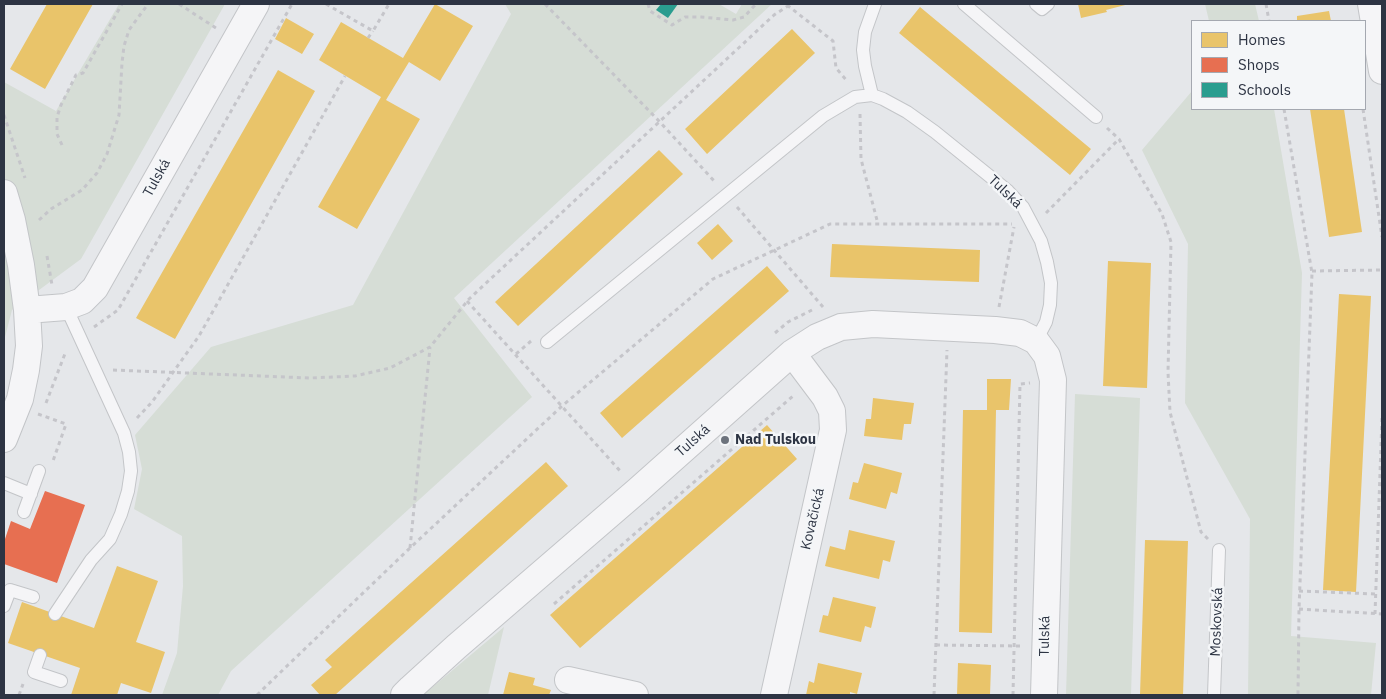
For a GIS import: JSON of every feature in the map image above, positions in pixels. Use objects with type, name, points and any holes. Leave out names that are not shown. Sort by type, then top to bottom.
[{"type":"street","name":"Tulská","points":[[27,310],[66,307],[82,301],[95,288],[256,4]]},
{"type":"street","points":[[1371,4],[1382,71]]},
{"type":"street","points":[[4,193],[12,220],[21,265],[27,310],[29,346],[20,400],[4,439]]},
{"type":"street","name":"Tulská","points":[[404,695],[430,670],[638,490],[792,353],[817,337],[841,327],[873,324],[948,327],[1020,333],[1036,341],[1047,356],[1053,380],[1044,695]]},
{"type":"street","name":"Kovačická","points":[[774,695],[833,430],[832,411],[825,397],[792,353]]},
{"type":"street","points":[[568,680],[636,695]]},
{"type":"lane","points":[[547,342],[823,116],[855,97],[872,95],[864,66],[863,50],[865,32],[875,4]]},
{"type":"lane","points":[[964,4],[1096,117]]},
{"type":"lane","points":[[1036,4],[1042,9],[1048,4]]},
{"type":"lane","name":"Tulská","points":[[872,95],[907,112],[934,132],[1008,191],[1023,207],[1041,241],[1051,283],[1050,305],[1046,322],[1036,341]]},
{"type":"lane","points":[[55,614],[91,560],[110,539],[121,514],[128,491],[130,471],[129,452],[124,433],[66,307]]},
{"type":"lane","points":[[24,512],[39,471]]},
{"type":"lane","points":[[4,483],[31,494]]},
{"type":"lane","name":"Moskovská","points":[[1214,695],[1220,550]]},
{"type":"lane","points":[[4,606],[10,590],[33,597]]},
{"type":"lane","points":[[40,655],[34,672],[61,681]]},
{"type":"path","points":[[62,145],[56,128],[61,105],[76,75],[83,73],[122,4]]},
{"type":"path","points":[[39,220],[51,209],[82,190],[97,173],[107,154],[119,115],[124,46],[129,30],[148,4]]},
{"type":"path","points":[[179,4],[219,30]]},
{"type":"path","points":[[89,331],[118,310],[292,4]]},
{"type":"path","points":[[326,4],[373,31]]},
{"type":"path","points":[[368,38],[389,4]]},
{"type":"path","points":[[545,4],[660,121]]},
{"type":"path","points":[[648,4],[650,11],[672,25],[685,17],[733,20],[744,17],[756,4]]},
{"type":"path","points":[[109,370],[310,378],[355,376],[390,368],[430,347],[467,301],[767,22],[789,4],[833,41],[836,68],[851,86]]},
{"type":"path","points":[[1266,4],[1269,20]]},
{"type":"path","points":[[134,421],[152,402],[199,336],[346,76]]},
{"type":"path","points":[[860,110],[861,159],[878,224]]},
{"type":"path","points":[[1284,110],[1312,271],[1299,610],[1298,695]]},
{"type":"path","points":[[1362,110],[1382,237]]},
{"type":"path","points":[[1096,117],[1119,139],[1162,214],[1171,242],[1168,372],[1170,412],[1200,532],[1220,550]]},
{"type":"path","points":[[1033,226],[1119,139]]},
{"type":"path","points":[[257,695],[562,406],[713,279],[830,224],[1015,224],[995,330]]},
{"type":"path","points":[[790,268],[823,306]]},
{"type":"path","points":[[1312,271],[1382,270]]},
{"type":"path","points":[[467,301],[628,479]]},
{"type":"path","points":[[934,695],[948,327]]},
{"type":"path","points":[[410,548],[430,347]]},
{"type":"path","points":[[1013,695],[1020,384],[1053,380]]},
{"type":"path","points":[[554,604],[794,396]]},
{"type":"path","points":[[17,406],[66,424],[57,450]]},
{"type":"path","points":[[1375,614],[1382,417]]},
{"type":"path","points":[[647,523],[650,527]]},
{"type":"path","points":[[1300,591],[1376,594]]},
{"type":"path","points":[[1299,610],[1382,614]]},
{"type":"path","points":[[936,645],[1008,646]]},
{"type":"shaded area","points":[[119,4],[225,4],[81,259],[12,310],[4,341],[4,82],[56,111]]},
{"type":"shaded area","points":[[505,4],[719,4],[736,14],[742,4],[772,4],[454,298],[532,397],[231,671],[218,695],[162,695],[177,653],[183,586],[182,536],[134,509],[142,469],[135,435],[211,347],[353,305],[511,14]]},
{"type":"shaded area","points":[[1205,4],[1255,4],[1259,20],[1209,20]]},
{"type":"shaded area","points":[[1191,92],[1191,110],[1274,110],[1302,273],[1291,636],[1376,643],[1371,695],[1248,695],[1250,519],[1185,403],[1188,244],[1142,150]]},
{"type":"shaded area","points":[[1075,394],[1140,398],[1131,695],[1066,695]]},
{"type":"shaded area","points":[[504,627],[488,695],[423,695]]},
{"type":"building: Homes","points":[[47,4],[93,4],[45,89],[10,69]]},
{"type":"building: Homes","points":[[435,4],[473,26],[440,81],[409,62],[386,100],[420,119],[357,229],[318,207],[381,97],[319,60],[341,22],[403,58]]},
{"type":"building: Homes","points":[[1078,4],[1129,4],[1106,10],[1107,12],[1081,18]]},
{"type":"building: Homes","points":[[920,7],[1091,149],[1070,175],[899,33]]},
{"type":"building: Homes","points":[[1329,11],[1331,20],[1297,20],[1297,16]]},
{"type":"building: Homes","points":[[286,18],[314,34],[302,54],[275,39]]},
{"type":"building: Homes","points":[[792,29],[815,53],[707,154],[685,129]]},
{"type":"building: Homes","points":[[278,70],[315,91],[175,339],[136,318]]},
{"type":"building: Homes","points":[[1310,110],[1344,110],[1362,232],[1329,237]]},
{"type":"building: Homes","points":[[659,150],[683,174],[518,326],[495,302]]},
{"type":"building: Homes","points":[[718,224],[733,241],[712,260],[697,243]]},
{"type":"building: Homes","points":[[832,244],[980,250],[979,282],[830,277]]},
{"type":"building: Homes","points":[[1108,261],[1151,263],[1147,388],[1103,386]]},
{"type":"building: Homes","points":[[767,266],[789,291],[622,438],[600,413]]},
{"type":"building: Homes","points":[[1339,294],[1371,296],[1356,592],[1323,590]]},
{"type":"building: Homes","points":[[987,379],[1011,379],[1009,410],[996,410],[992,633],[959,632],[963,410],[987,410]]},
{"type":"building: Homes","points":[[873,398],[914,403],[911,424],[904,424],[902,440],[864,436],[866,419],[871,419]]},
{"type":"building: Homes","points":[[767,425],[797,459],[580,648],[550,615]]},
{"type":"building: Homes","points":[[546,462],[568,486],[335,695],[320,695],[311,685],[332,667],[325,660]]},
{"type":"building: Homes","points":[[864,463],[902,473],[897,494],[891,492],[886,509],[849,499],[853,482],[858,483]]},
{"type":"building: Homes","points":[[849,530],[895,541],[890,562],[883,560],[879,579],[825,566],[830,546],[845,550]]},
{"type":"building: Homes","points":[[1145,540],[1188,541],[1183,695],[1140,695]]},
{"type":"building: Homes","points":[[117,566],[158,581],[136,642],[165,652],[151,693],[121,683],[117,695],[71,695],[80,668],[8,643],[22,602],[94,628]]},
{"type":"building: Homes","points":[[833,597],[876,607],[871,628],[865,626],[861,642],[819,632],[823,615],[828,616]]},
{"type":"building: Homes","points":[[818,663],[862,673],[857,694],[850,692],[850,695],[806,695],[809,681],[814,683]]},
{"type":"building: Homes","points":[[958,663],[991,665],[990,695],[957,695]]},
{"type":"building: Homes","points":[[509,672],[535,678],[533,685],[551,690],[549,695],[503,695]]},
{"type":"building: Shops","points":[[45,491],[85,505],[57,583],[4,564],[4,539],[11,521],[30,529]]},
{"type":"building: Schools","points":[[661,4],[678,4],[668,18],[656,10]]},
{"type":"place","name":"Nad Tulskou","points":[[725,440]]}]
